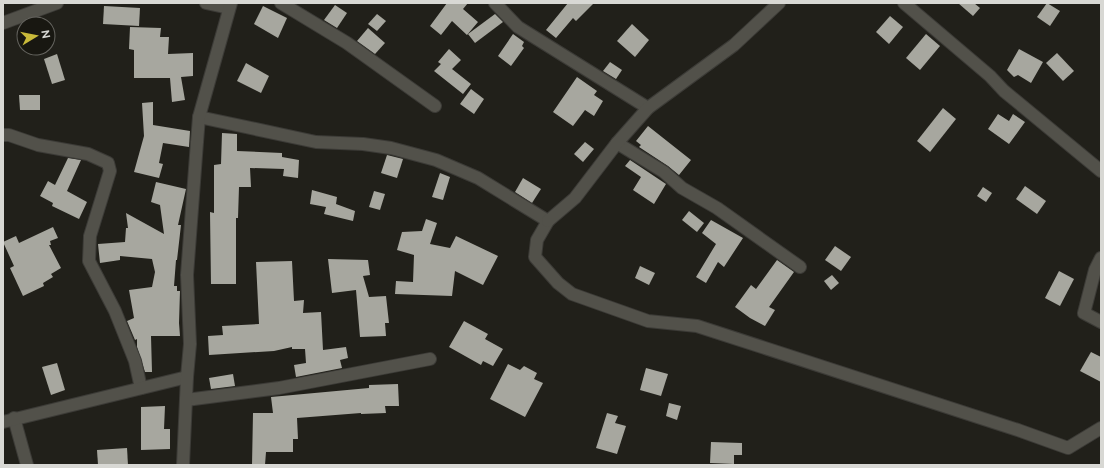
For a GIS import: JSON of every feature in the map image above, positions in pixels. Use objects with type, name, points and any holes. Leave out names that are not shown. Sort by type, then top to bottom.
[{"type":"street","points":[[3,23],[13,18],[57,3]]},
{"type":"street","points":[[183,465],[190,344],[187,275],[199,117],[230,5],[206,3]]},
{"type":"street","points":[[281,3],[347,43],[435,106]]},
{"type":"street","points":[[495,3],[518,26],[648,108]]},
{"type":"street","points":[[779,3],[734,46],[648,108],[617,143],[575,198],[548,221],[537,240],[535,257],[558,282],[572,294],[648,321],[697,326],[1011,427],[1068,448],[1101,428]]},
{"type":"street","points":[[904,3],[990,76],[1004,91],[1101,171]]},
{"type":"street","points":[[199,117],[316,142],[363,144],[391,148],[430,158],[478,178],[548,221]]},
{"type":"street","points":[[3,135],[9,135],[38,145],[88,154],[108,163],[110,171],[90,236],[89,261],[115,312],[135,361],[141,388]]},
{"type":"street","points":[[617,143],[664,172],[682,188],[717,208],[800,267]]},
{"type":"street","points":[[1101,258],[1095,270],[1084,313],[1101,322]]},
{"type":"street","points":[[186,400],[279,388],[430,359]]},
{"type":"street","points":[[27,465],[8,420],[97,400],[187,377]]},
{"type":"building","points":[[447,3],[468,3],[463,9],[478,22],[467,35],[452,21],[441,35],[430,26]]},
{"type":"building","points":[[568,3],[594,3],[576,21],[573,18],[556,38],[546,30]]},
{"type":"building","points":[[958,3],[974,3],[980,8],[973,16]]},
{"type":"building","points":[[1047,3],[1060,11],[1050,26],[1037,17]]},
{"type":"building","points":[[335,5],[347,13],[337,28],[324,20]]},
{"type":"building","points":[[104,6],[140,8],[139,26],[103,24]]},
{"type":"building","points":[[263,6],[287,18],[278,38],[254,24]]},
{"type":"building","points":[[377,14],[386,21],[377,31],[368,24]]},
{"type":"building","points":[[495,14],[503,22],[475,43],[468,34]]},
{"type":"building","points":[[890,16],[903,27],[889,44],[876,32]]},
{"type":"building","points":[[632,24],[649,40],[635,57],[617,41]]},
{"type":"building","points":[[130,27],[161,28],[160,37],[169,37],[168,54],[193,53],[193,76],[181,77],[185,100],[172,102],[170,78],[134,78],[134,50],[129,49]]},
{"type":"building","points":[[368,28],[385,43],[375,54],[357,41]]},
{"type":"building","points":[[513,34],[524,42],[522,46],[524,48],[511,66],[498,56]]},
{"type":"building","points":[[926,34],[940,46],[920,70],[906,58]]},
{"type":"building","points":[[449,49],[461,60],[452,69],[471,84],[463,94],[434,71],[441,64],[438,62]]},
{"type":"building","points":[[1019,49],[1043,62],[1031,83],[1018,75],[1014,77],[1007,70]]},
{"type":"building","points":[[1057,53],[1074,71],[1063,81],[1046,63]]},
{"type":"building","points":[[56,54],[65,80],[52,84],[44,59],[56,56]]},
{"type":"building","points":[[610,62],[622,70],[616,79],[603,71]]},
{"type":"building","points":[[246,63],[269,76],[261,93],[237,81]]},
{"type":"building","points":[[577,77],[597,91],[594,95],[603,101],[594,116],[585,110],[573,126],[553,112]]},
{"type":"building","points":[[471,89],[484,99],[474,114],[460,104]]},
{"type":"building","points":[[19,95],[40,95],[40,110],[20,110]]},
{"type":"building","points":[[153,102],[153,125],[190,131],[189,147],[163,143],[159,163],[163,164],[159,178],[134,172],[144,136],[142,103]]},
{"type":"building","points":[[943,108],[956,119],[930,152],[917,141]]},
{"type":"building","points":[[998,114],[1009,121],[1013,114],[1025,122],[1009,144],[988,129]]},
{"type":"building","points":[[648,126],[691,160],[679,175],[639,147],[641,145],[636,141]]},
{"type":"building","points":[[222,133],[237,134],[237,151],[282,153],[282,157],[299,160],[298,178],[283,176],[284,169],[250,168],[251,187],[239,187],[238,218],[236,218],[236,284],[211,284],[210,212],[214,213],[214,165],[221,164]]},
{"type":"building","points":[[585,142],[594,149],[583,162],[574,154]]},
{"type":"building","points":[[387,155],[403,159],[397,178],[381,173]]},
{"type":"building","points":[[68,158],[81,160],[67,191],[87,202],[79,219],[52,206],[53,203],[40,196],[48,181],[55,185]]},
{"type":"building","points":[[630,160],[666,184],[654,204],[633,190],[641,177],[625,166]]},
{"type":"building","points":[[440,173],[450,177],[443,200],[432,197]]},
{"type":"building","points":[[523,178],[541,189],[532,203],[515,192]]},
{"type":"building","points":[[156,182],[186,189],[178,225],[181,225],[174,286],[177,286],[177,291],[180,291],[180,336],[151,336],[152,372],[145,372],[137,347],[137,339],[135,340],[127,321],[134,318],[129,290],[152,287],[155,272],[152,259],[120,256],[120,260],[100,263],[98,244],[125,242],[126,228],[128,228],[126,213],[164,234],[160,205],[151,202]]},
{"type":"building","points":[[1025,186],[1046,201],[1037,214],[1016,199]]},
{"type":"building","points":[[983,187],[992,193],[986,202],[977,196]]},
{"type":"building","points":[[312,190],[337,197],[336,204],[355,211],[353,221],[324,214],[326,207],[310,204]]},
{"type":"building","points":[[374,191],[385,194],[380,210],[369,207]]},
{"type":"building","points":[[689,211],[704,223],[697,232],[682,220]]},
{"type":"building","points":[[426,219],[437,223],[430,244],[450,248],[456,236],[498,256],[483,285],[455,271],[452,296],[395,294],[396,281],[413,282],[414,255],[397,250],[402,232],[422,231]]},
{"type":"building","points":[[711,220],[743,238],[724,267],[718,262],[706,283],[696,277],[716,244],[702,233]]},
{"type":"building","points":[[53,227],[58,238],[50,241],[51,245],[49,245],[61,268],[51,274],[53,277],[43,283],[44,286],[23,296],[10,268],[14,266],[3,242],[16,236],[19,243]]},
{"type":"building","points":[[835,246],[851,257],[841,271],[825,260]]},
{"type":"building","points":[[328,259],[368,260],[370,275],[363,276],[369,297],[386,296],[389,323],[385,323],[386,336],[360,337],[356,290],[332,293]]},
{"type":"building","points":[[777,260],[794,272],[769,307],[775,310],[765,326],[750,318],[735,307],[751,285],[756,289]]},
{"type":"building","points":[[292,261],[294,301],[304,300],[303,313],[321,312],[323,350],[346,347],[348,358],[340,360],[342,368],[296,377],[294,365],[306,363],[305,349],[292,349],[292,347],[274,351],[209,355],[208,336],[223,335],[222,326],[259,324],[256,262]]},
{"type":"building","points":[[640,266],[655,273],[649,285],[635,278]]},
{"type":"building","points":[[1059,271],[1074,279],[1060,306],[1045,298]]},
{"type":"building","points":[[832,275],[839,283],[831,290],[824,281]]},
{"type":"building","points":[[464,321],[488,334],[485,339],[503,349],[493,366],[483,361],[481,365],[449,347]]},
{"type":"building","points":[[1091,352],[1101,357],[1101,382],[1080,371]]},
{"type":"building","points":[[57,363],[65,390],[51,395],[42,367]]},
{"type":"building","points":[[508,364],[520,370],[524,366],[537,373],[534,379],[543,383],[525,417],[490,399]]},
{"type":"building","points":[[646,368],[668,374],[661,396],[640,390]]},
{"type":"building","points":[[233,374],[235,386],[211,389],[209,378]]},
{"type":"building","points":[[398,384],[399,406],[385,406],[386,413],[361,413],[297,418],[298,439],[293,439],[293,452],[266,452],[265,465],[252,465],[253,413],[273,413],[271,397],[369,388],[369,385]]},
{"type":"building","points":[[669,403],[681,406],[677,420],[666,416]]},
{"type":"building","points":[[165,406],[164,429],[170,429],[170,449],[141,450],[141,407]]},
{"type":"building","points":[[607,413],[618,416],[615,423],[626,426],[617,454],[596,448]]},
{"type":"building","points":[[711,442],[742,443],[742,455],[734,455],[734,464],[710,463]]},
{"type":"building","points":[[127,448],[128,465],[98,465],[97,450]]}]
